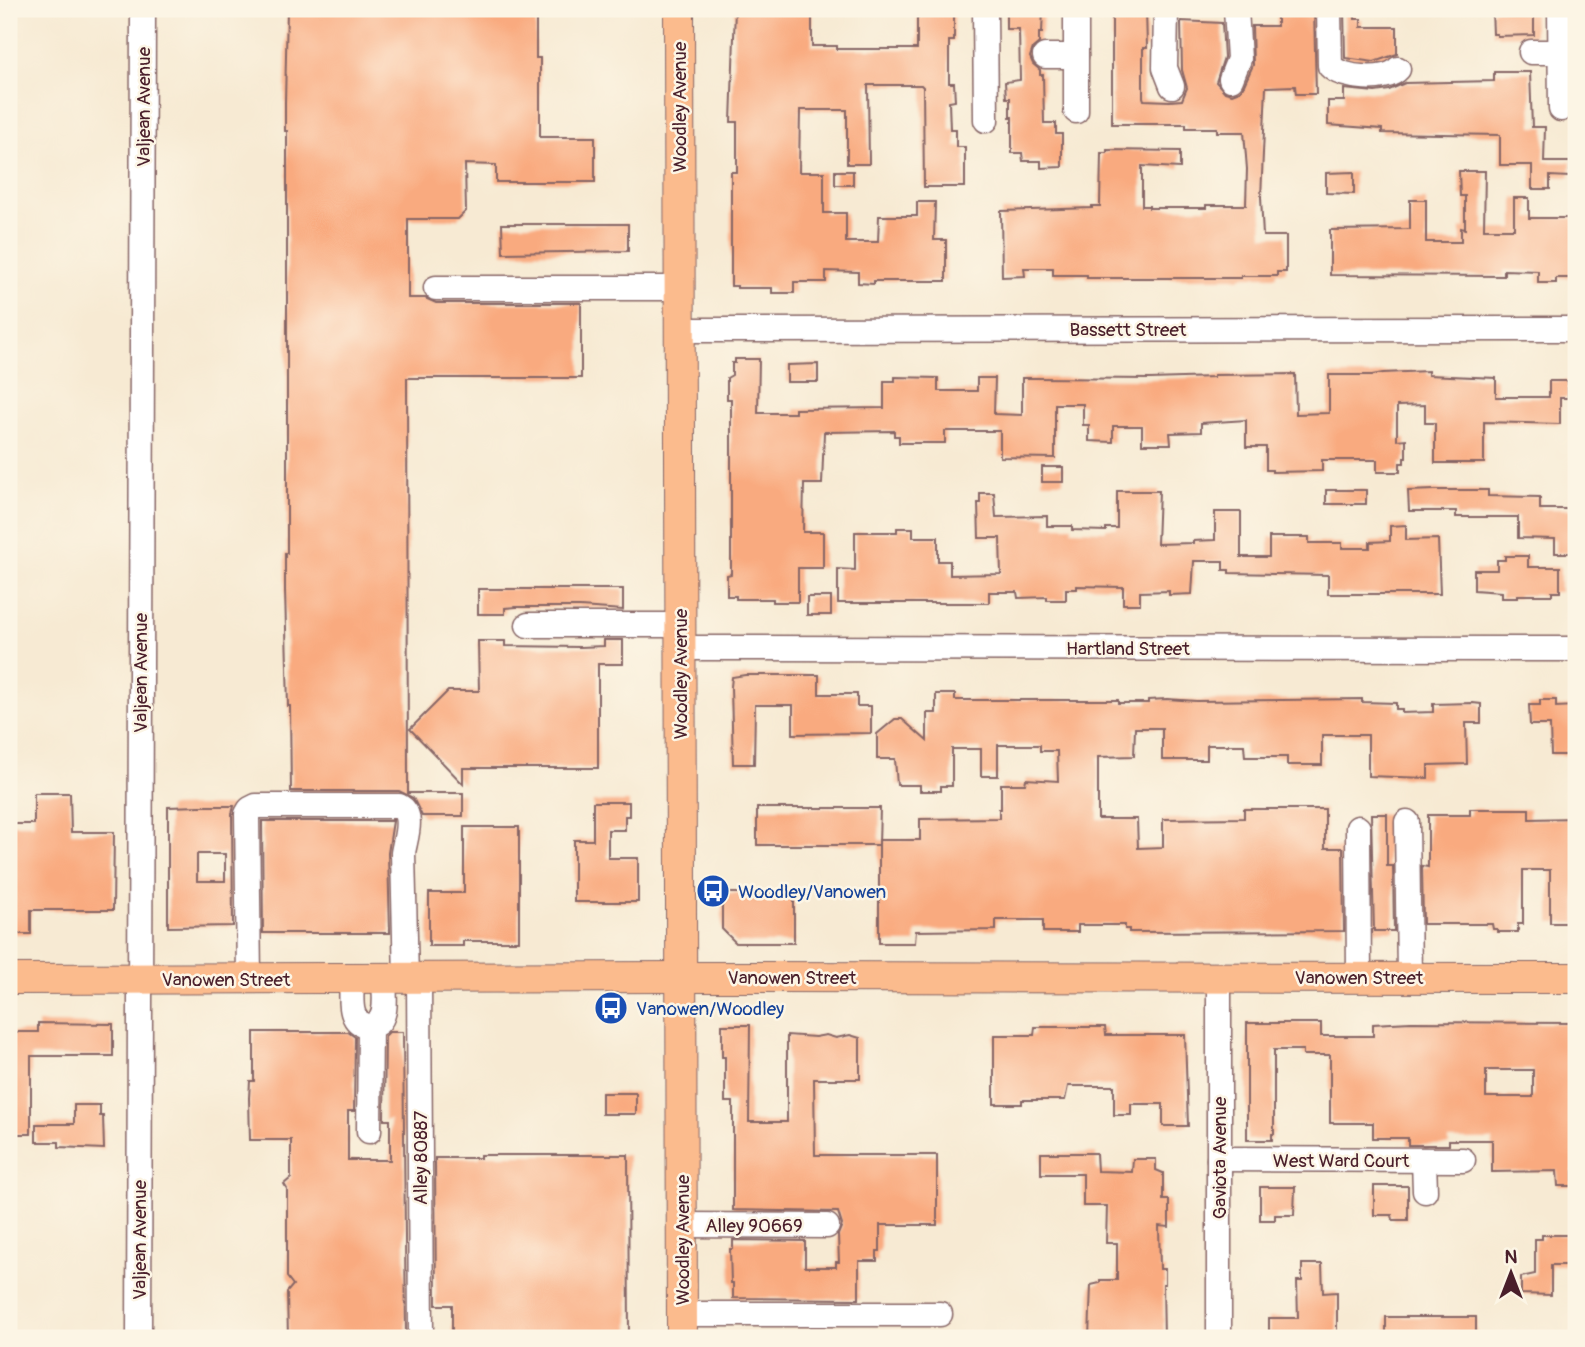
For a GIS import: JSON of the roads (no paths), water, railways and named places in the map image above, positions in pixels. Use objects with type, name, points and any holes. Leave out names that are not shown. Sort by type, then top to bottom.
[{"type":"main road","name":"Woodley Avenue","points":[[679,9],[682,1326]]},
{"type":"main road","name":"Vanowen Street","points":[[9,979],[1576,978]]},
{"type":"street","name":"Valjean Avenue","points":[[139,1338],[143,9]]},
{"type":"street","points":[[985,9],[986,120]]},
{"type":"street","points":[[1076,9],[1076,111]]},
{"type":"street","points":[[1166,9],[1166,68],[1172,86]]},
{"type":"street","points":[[1231,79],[1239,59],[1236,9]]},
{"type":"street","points":[[1329,9],[1330,66],[1335,72],[1385,77],[1393,76],[1398,69]]},
{"type":"street","points":[[1560,9],[1561,109]]},
{"type":"street","points":[[1531,52],[1560,52]]},
{"type":"street","points":[[1045,56],[1076,56]]},
{"type":"street","points":[[436,288],[679,288]]},
{"type":"street","name":"Bassett Street","points":[[679,330],[1576,328]]},
{"type":"street","name":"Hartland Street","points":[[528,625],[679,636],[1576,649]]},
{"type":"street","points":[[249,979],[247,814],[250,809],[256,806],[399,806],[405,809],[407,814],[403,853],[403,978],[382,1020],[376,1025],[362,1026],[355,1021],[352,979]]},
{"type":"street","points":[[1407,822],[1409,977]]},
{"type":"street","points":[[1358,828],[1359,977]]},
{"type":"street","name":"Gaviota Avenue","points":[[1219,977],[1219,1338]]},
{"type":"street","name":"Alley 80887","points":[[403,978],[421,1338]]},
{"type":"street","points":[[369,1131],[370,1026]]},
{"type":"street","name":"West Ward Court","points":[[1219,1160],[1463,1160]]},
{"type":"street","points":[[1424,1160],[1425,1191]]},
{"type":"street","name":"Alley 90669","points":[[682,1225],[827,1226]]},
{"type":"street","points":[[682,1326],[940,1314]]},
{"type":"place","name":"Woodley/Vanowen","points":[[713,891]]},
{"type":"place","name":"Vanowen/Woodley","points":[[611,1008]]}]
